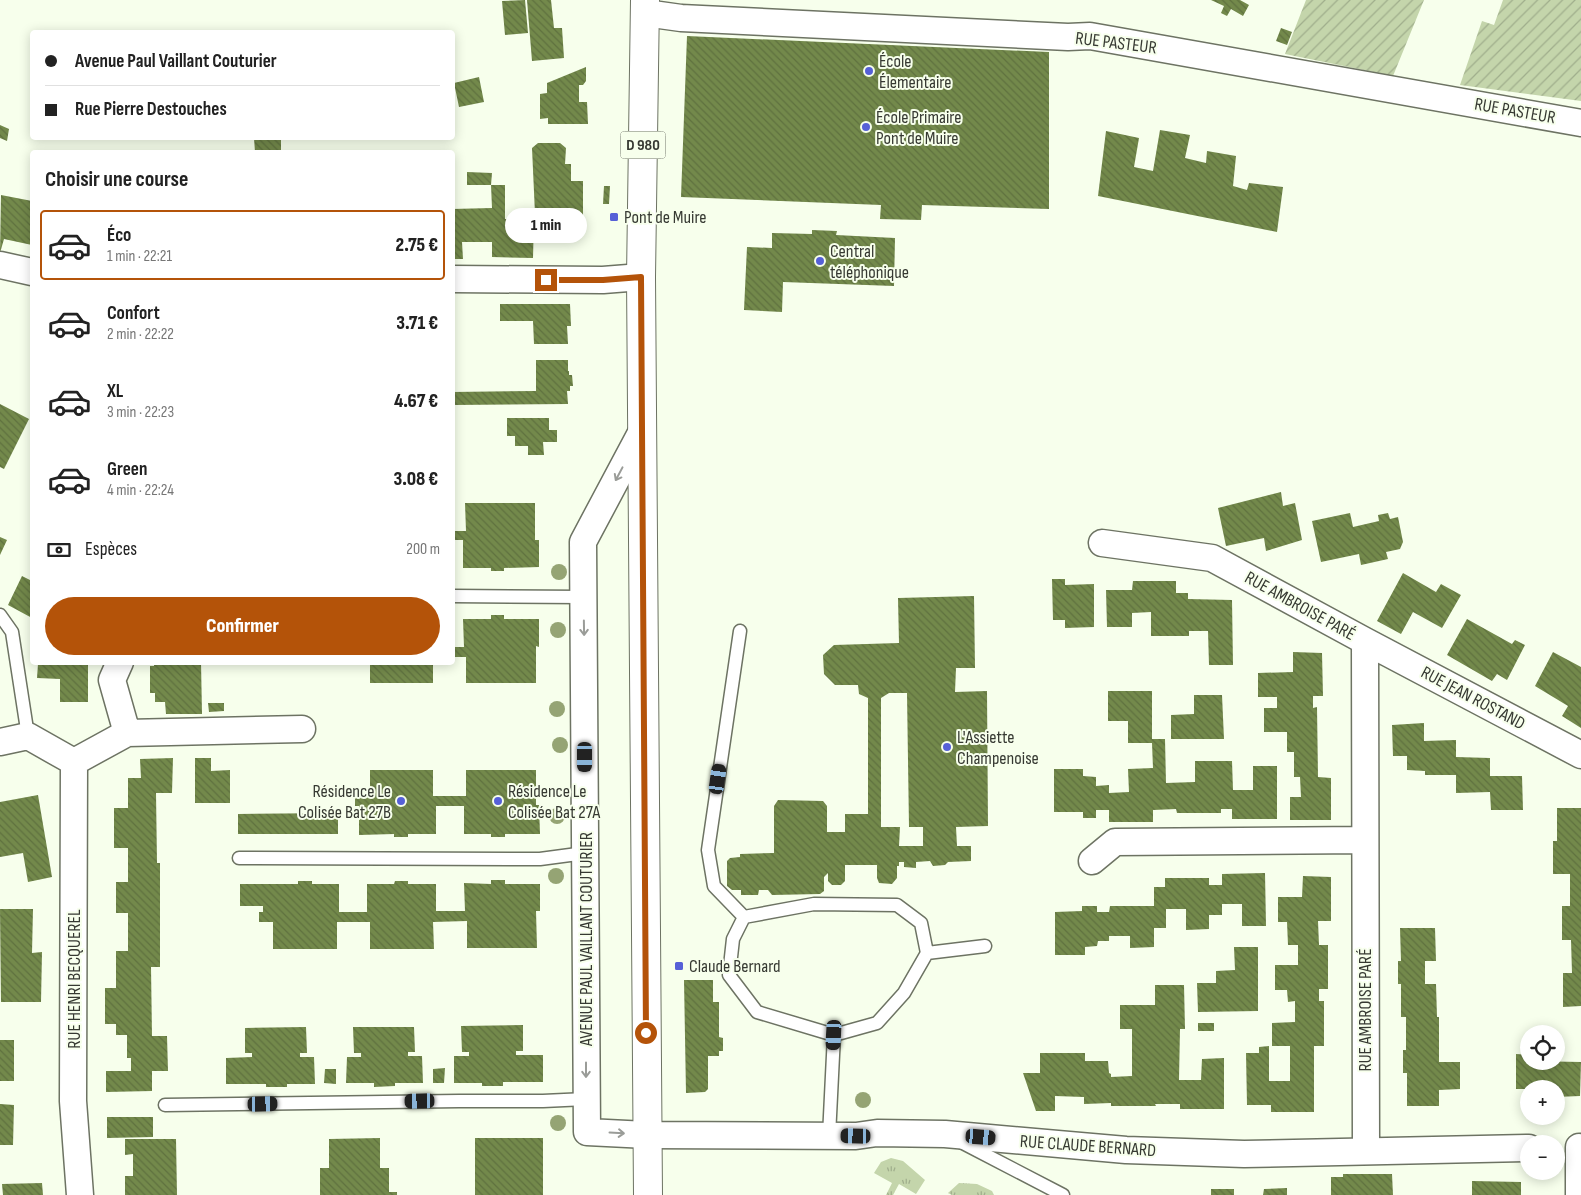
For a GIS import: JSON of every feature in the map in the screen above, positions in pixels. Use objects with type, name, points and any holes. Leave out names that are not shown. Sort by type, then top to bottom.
[{"type":"main road","name":"AVENUE PAUL VAILLANT COUTURIER","points":[[645,6],[641,277],[648,1195]]},
{"type":"street","name":"RUE PASTEUR","points":[[645,6],[681,18],[1068,37],[1090,36],[1581,123]]},
{"type":"street","points":[[0,265],[30,272]]},
{"type":"street","points":[[455,280],[603,280],[641,277]]},
{"type":"street","name":"AVENUE PAUL VAILLANT COUTURIER","points":[[587,1132],[583,542],[642,431]]},
{"type":"street","name":"RUE AMBROISE PARÉ","points":[[1102,543],[1212,558],[1365,641],[1366,1151]]},
{"type":"street","name":"RUE JEAN ROSTAND","points":[[1365,641],[1581,756]]},
{"type":"street","points":[[119,665],[112,680],[127,733]]},
{"type":"street","points":[[0,742],[28,736],[74,762],[127,733],[302,729]]},
{"type":"street","name":"RUE HENRI BECQUEREL","points":[[74,762],[73,1101],[80,1195]]},
{"type":"street","points":[[1092,861],[1115,842],[1365,840]]},
{"type":"street","name":"RUE CLAUDE BERNARD","points":[[587,1132],[647,1135],[856,1136],[877,1133],[945,1134],[1126,1150],[1244,1154],[1520,1148]]},
{"type":"street","points":[[1572,1147],[1579,1195]]},
{"type":"lane","points":[[455,596],[583,597]]},
{"type":"lane","points":[[0,615],[12,632],[28,736]]},
{"type":"lane","points":[[740,631],[708,850],[714,886],[744,917]]},
{"type":"lane","points":[[239,858],[540,859],[585,853]]},
{"type":"lane","points":[[814,904],[897,906],[921,923],[927,953],[904,993],[877,1023],[834,1035],[757,1012],[729,975],[733,939],[744,917],[814,904]]},
{"type":"lane","points":[[927,953],[985,946]]},
{"type":"lane","points":[[829,1136],[834,1035]]},
{"type":"lane","points":[[165,1105],[586,1099]]},
{"type":"lane","points":[[945,1134],[1063,1195]]},
{"type":"green space","points":[[1306,0],[1424,0],[1393,76],[1285,54]]},
{"type":"green space","points":[[1503,0],[1581,0],[1581,101],[1460,85],[1482,21],[1494,25]]},
{"type":"green space","points":[[891,1158],[903,1161],[925,1180],[916,1194],[899,1184],[893,1195],[886,1195],[892,1183],[874,1173],[881,1162]]},
{"type":"green space","points":[[959,1183],[977,1184],[992,1191],[994,1195],[952,1195],[948,1193]]},
{"type":"building","points":[[525,0],[528,33],[505,35],[502,1]]},
{"type":"building","points":[[527,0],[551,0],[554,28],[562,28],[564,58],[532,61]]},
{"type":"building","points":[[1211,0],[1240,0],[1249,5],[1243,16],[1231,9],[1227,16],[1221,13],[1224,6]]},
{"type":"building","points":[[1281,28],[1292,32],[1287,45],[1276,41]]},
{"type":"building","name":"École Primaire Pont de Muire","points":[[687,36],[1049,52],[1049,209],[922,205],[921,220],[880,219],[881,205],[681,197]]},
{"type":"building","points":[[586,67],[586,81],[583,85],[579,85],[579,102],[587,102],[588,124],[548,124],[548,118],[540,119],[540,94],[547,93],[547,83]]},
{"type":"building","points":[[479,77],[484,102],[459,107],[455,83]]},
{"type":"building","points":[[0,125],[9,129],[7,141],[0,138]]},
{"type":"building","points":[[1160,130],[1190,135],[1185,158],[1206,163],[1207,151],[1236,156],[1233,186],[1247,190],[1249,183],[1283,187],[1277,232],[1098,196],[1106,131],[1139,138],[1134,167],[1153,171]]},
{"type":"building","points":[[254,140],[281,140],[281,150],[255,150]]},
{"type":"building","points":[[538,143],[560,143],[566,148],[565,164],[571,164],[571,181],[583,181],[583,233],[559,233],[559,214],[535,214],[532,148]]},
{"type":"building","points":[[467,172],[492,173],[491,185],[467,185]]},
{"type":"building","points":[[491,185],[505,185],[505,219],[534,218],[533,258],[492,257],[492,242],[462,242],[463,259],[455,259],[455,209],[492,208]]},
{"type":"building","points":[[604,186],[610,186],[609,204],[603,204]]},
{"type":"building","points":[[1,195],[30,201],[30,245],[4,239],[0,253]]},
{"type":"building","name":"Central téléphonique","points":[[812,230],[837,231],[836,235],[895,238],[894,286],[783,282],[782,312],[744,310],[747,247],[772,248],[772,233],[812,234]]},
{"type":"building","points":[[500,304],[570,304],[571,326],[567,326],[568,344],[534,344],[533,321],[500,321]]},
{"type":"building","points":[[536,360],[568,360],[568,371],[569,375],[572,375],[573,386],[570,386],[570,391],[567,391],[568,404],[455,405],[455,392],[536,391]]},
{"type":"building","points":[[0,404],[29,419],[4,469],[0,467]]},
{"type":"building","points":[[507,418],[549,418],[549,430],[557,430],[557,442],[543,442],[544,455],[528,455],[528,446],[515,446],[515,436],[507,436]]},
{"type":"building","points":[[1281,492],[1283,506],[1295,503],[1302,540],[1266,551],[1264,538],[1226,546],[1218,508]]},
{"type":"building","points":[[465,503],[535,503],[535,540],[539,540],[539,567],[504,568],[504,571],[491,571],[491,568],[463,568],[463,540],[455,540],[455,531],[466,531]]},
{"type":"building","points":[[1350,513],[1353,527],[1379,521],[1378,515],[1388,513],[1390,519],[1398,517],[1403,542],[1400,549],[1386,552],[1388,559],[1361,565],[1359,554],[1321,562],[1312,521]]},
{"type":"building","points":[[0,537],[7,540],[0,555]]},
{"type":"building","points":[[1403,573],[1436,592],[1441,584],[1461,595],[1442,628],[1413,612],[1401,634],[1377,621]]},
{"type":"building","points":[[22,576],[30,580],[30,617],[8,605]]},
{"type":"building","points":[[1052,579],[1065,579],[1065,585],[1094,584],[1094,627],[1065,628],[1065,620],[1053,620]]},
{"type":"building","points":[[1133,581],[1176,581],[1176,593],[1188,593],[1188,599],[1232,600],[1233,665],[1209,665],[1208,631],[1189,631],[1189,636],[1151,636],[1151,612],[1132,613],[1132,627],[1107,627],[1106,590],[1132,590]]},
{"type":"building","name":"L'Assiette Champenoise","points":[[974,596],[975,668],[956,668],[955,692],[987,691],[988,826],[956,827],[957,846],[971,846],[971,861],[948,862],[945,865],[933,866],[930,861],[916,862],[916,868],[904,867],[904,862],[899,862],[897,878],[892,884],[879,883],[877,865],[845,865],[845,881],[841,885],[832,885],[828,881],[828,873],[824,877],[824,891],[820,894],[772,895],[768,890],[759,890],[758,895],[741,895],[741,890],[732,890],[727,886],[727,861],[730,858],[740,857],[740,854],[774,853],[774,806],[778,800],[823,801],[827,806],[827,832],[845,832],[845,814],[868,814],[868,698],[859,694],[858,685],[835,685],[824,674],[823,655],[834,645],[899,643],[898,598]],"holes":[[[889,693],[907,693],[909,827],[923,827],[923,846],[899,846],[900,827],[881,827],[881,698]]]},
{"type":"building","points":[[491,615],[504,615],[504,619],[539,619],[539,647],[536,646],[536,683],[466,683],[466,657],[455,657],[455,647],[464,647],[463,619],[491,619]]},
{"type":"building","points":[[1467,619],[1512,644],[1515,640],[1525,645],[1507,680],[1497,674],[1492,681],[1447,655]]},
{"type":"building","points":[[1293,652],[1322,653],[1323,696],[1313,696],[1313,708],[1317,707],[1318,777],[1331,778],[1331,820],[1290,820],[1290,797],[1301,797],[1300,777],[1294,777],[1294,752],[1287,752],[1287,732],[1264,732],[1264,708],[1277,708],[1277,697],[1258,697],[1258,673],[1293,672]]},
{"type":"building","points":[[1553,652],[1581,667],[1581,728],[1562,716],[1568,706],[1535,686]]},
{"type":"building","points":[[38,665],[88,665],[88,702],[60,702],[60,679],[37,678]]},
{"type":"building","points":[[201,665],[202,714],[166,714],[165,702],[155,702],[155,693],[150,693],[150,666]]},
{"type":"building","points":[[370,665],[433,665],[433,683],[370,683]]},
{"type":"building","points":[[1108,691],[1152,691],[1152,739],[1165,739],[1166,783],[1195,782],[1195,761],[1232,761],[1233,790],[1253,790],[1253,766],[1277,766],[1277,819],[1232,819],[1232,809],[1221,809],[1221,813],[1177,813],[1176,809],[1153,810],[1153,822],[1109,822],[1109,810],[1096,810],[1096,818],[1083,818],[1083,812],[1054,812],[1054,769],[1083,769],[1083,776],[1096,777],[1096,786],[1109,785],[1109,793],[1129,792],[1128,769],[1153,768],[1152,743],[1128,743],[1128,721],[1108,721]]},
{"type":"building","points":[[1194,695],[1222,695],[1224,739],[1171,739],[1171,715],[1194,714]]},
{"type":"building","points":[[208,703],[224,703],[224,711],[209,712]]},
{"type":"building","points":[[1424,723],[1424,741],[1456,740],[1456,757],[1490,758],[1490,776],[1522,776],[1523,810],[1491,810],[1490,792],[1456,793],[1456,775],[1425,775],[1425,771],[1407,770],[1407,756],[1393,756],[1392,725]]},
{"type":"building","points":[[173,758],[172,793],[156,793],[157,863],[160,863],[160,967],[151,967],[152,1036],[167,1036],[168,1071],[152,1071],[152,1091],[106,1092],[106,1071],[131,1071],[131,1058],[127,1058],[127,1035],[116,1035],[116,1024],[105,1024],[105,988],[116,988],[116,951],[128,951],[128,913],[116,913],[116,882],[128,882],[128,848],[114,848],[114,808],[128,808],[128,778],[141,778],[140,759]]},
{"type":"building","points":[[195,758],[211,758],[211,771],[230,770],[230,803],[195,803]]},
{"type":"building","points":[[370,770],[433,770],[433,796],[466,796],[466,770],[536,770],[536,805],[539,805],[540,834],[505,834],[505,837],[491,837],[491,834],[464,834],[464,806],[436,806],[436,834],[408,834],[408,837],[394,837],[394,834],[359,835],[359,806],[355,806],[355,796],[370,796]]},
{"type":"building","points":[[38,795],[52,877],[28,882],[23,853],[0,857],[0,802]]},
{"type":"building","points":[[1557,808],[1581,808],[1581,1006],[1563,1007],[1563,973],[1572,973],[1571,940],[1562,940],[1562,906],[1570,906],[1570,874],[1553,874],[1553,841],[1557,841]]},
{"type":"building","points":[[338,813],[338,834],[238,834],[238,814]]},
{"type":"building","points":[[1265,873],[1266,926],[1242,926],[1242,904],[1222,904],[1222,915],[1209,915],[1209,929],[1186,930],[1186,909],[1166,909],[1166,928],[1154,928],[1154,947],[1130,948],[1130,936],[1109,936],[1109,941],[1098,941],[1097,946],[1085,947],[1085,955],[1055,955],[1055,912],[1082,911],[1082,906],[1097,906],[1097,912],[1109,912],[1110,906],[1154,906],[1154,887],[1165,887],[1165,878],[1209,878],[1209,885],[1222,885],[1222,874]]},
{"type":"building","points":[[1303,876],[1331,877],[1331,921],[1318,921],[1319,945],[1328,945],[1328,989],[1319,989],[1319,1001],[1324,1001],[1324,1046],[1314,1046],[1314,1112],[1271,1112],[1271,1105],[1247,1105],[1246,1053],[1259,1053],[1259,1047],[1269,1046],[1269,1081],[1290,1081],[1290,1046],[1272,1046],[1272,1023],[1295,1022],[1295,1001],[1288,1002],[1287,990],[1275,990],[1275,965],[1298,965],[1298,945],[1288,945],[1287,922],[1278,922],[1278,897],[1302,897]]},
{"type":"building","points":[[491,880],[505,880],[505,884],[540,884],[540,911],[536,911],[537,948],[467,948],[467,921],[433,922],[434,949],[370,949],[370,922],[337,922],[337,949],[273,949],[273,922],[259,922],[259,912],[263,912],[263,906],[240,906],[240,884],[298,884],[298,881],[312,881],[312,884],[339,884],[339,912],[367,912],[367,884],[394,884],[395,881],[408,881],[408,884],[436,884],[436,911],[465,911],[464,883],[491,884]]},
{"type":"building","points":[[0,909],[33,909],[32,953],[42,952],[41,1002],[1,1002]]},
{"type":"building","points":[[1400,928],[1435,928],[1436,961],[1425,961],[1425,984],[1436,984],[1437,1017],[1439,1017],[1439,1062],[1460,1062],[1460,1089],[1439,1090],[1439,1106],[1407,1106],[1407,1073],[1403,1073],[1403,1050],[1406,1050],[1406,1017],[1401,1017],[1401,984],[1398,984],[1398,961],[1401,961]]},
{"type":"building","points":[[1234,947],[1258,947],[1258,1011],[1198,1012],[1197,983],[1216,983],[1216,971],[1235,970]]},
{"type":"building","points":[[684,980],[713,980],[713,1002],[719,1002],[719,1037],[723,1038],[723,1051],[719,1051],[719,1056],[708,1056],[708,1089],[705,1092],[686,1093]]},
{"type":"building","points":[[1155,985],[1184,985],[1185,1029],[1180,1029],[1179,1080],[1201,1080],[1202,1059],[1224,1058],[1224,1109],[1180,1109],[1180,1104],[1111,1106],[1111,1103],[1084,1104],[1084,1097],[1055,1096],[1055,1111],[1036,1111],[1023,1073],[1040,1073],[1040,1053],[1085,1053],[1085,1061],[1108,1061],[1111,1077],[1132,1076],[1132,1029],[1120,1029],[1120,1005],[1155,1005]]},
{"type":"building","points":[[1198,1023],[1214,1023],[1214,1031],[1198,1031]]},
{"type":"building","points":[[523,1025],[523,1051],[516,1051],[516,1055],[543,1055],[543,1082],[503,1082],[503,1086],[482,1086],[482,1083],[454,1083],[454,1056],[469,1056],[469,1052],[462,1052],[461,1026]]},
{"type":"building","points":[[306,1027],[307,1053],[300,1053],[300,1057],[314,1057],[315,1084],[287,1084],[287,1087],[266,1087],[266,1084],[226,1084],[226,1058],[252,1057],[252,1053],[245,1053],[245,1028]]},
{"type":"building","points":[[353,1027],[414,1027],[415,1052],[408,1052],[408,1056],[422,1056],[423,1083],[395,1083],[395,1086],[374,1087],[374,1083],[346,1083],[347,1057],[361,1057],[361,1053],[354,1053]]},
{"type":"building","points":[[0,1040],[14,1040],[14,1081],[0,1081]]},
{"type":"building","points":[[1516,1054],[1520,1054],[1520,1070],[1565,1070],[1565,1062],[1581,1062],[1580,1096],[1565,1097],[1565,1080],[1520,1080],[1520,1089],[1516,1089]]},
{"type":"building","points":[[445,1068],[444,1083],[433,1083],[433,1069]]},
{"type":"building","points":[[325,1069],[336,1069],[336,1084],[324,1083]]},
{"type":"building","points":[[0,1104],[14,1105],[13,1145],[0,1145]]},
{"type":"building","points":[[107,1117],[153,1117],[153,1137],[107,1138]]},
{"type":"building","points":[[380,1138],[380,1168],[389,1168],[389,1192],[397,1192],[397,1195],[320,1195],[320,1168],[329,1168],[329,1139]]},
{"type":"building","points":[[475,1138],[543,1138],[543,1195],[475,1195]]},
{"type":"building","points":[[125,1139],[176,1139],[177,1195],[125,1195],[125,1176],[133,1176],[133,1154],[125,1155]]},
{"type":"building","points":[[1343,1174],[1392,1174],[1393,1195],[1331,1195],[1331,1177],[1343,1177]]},
{"type":"building","points":[[1472,1181],[1521,1182],[1521,1195],[1472,1195]]},
{"type":"building","points":[[42,1183],[43,1195],[3,1195],[2,1184]]},
{"type":"building","points":[[1287,1188],[1287,1195],[1263,1195],[1264,1189]]},
{"type":"building","points":[[1211,1189],[1234,1189],[1234,1195],[1211,1195]]},
{"type":"place","name":"École Élementaire","points":[[869,71]]},
{"type":"place","name":"École Primaire Pont de Muire","points":[[866,127]]},
{"type":"place","name":"Pont de Muire","points":[[614,217]]},
{"type":"place","name":"Central téléphonique","points":[[820,261]]},
{"type":"place","name":"L'Assiette Champenoise","points":[[947,747]]},
{"type":"place","name":"Résidence Le Colisée Bat 27B","points":[[401,801]]},
{"type":"place","name":"Résidence Le Colisée Bat 27A","points":[[498,801]]},
{"type":"place","name":"Claude Bernard","points":[[679,966]]},
{"type":"route","points":[[546,280],[603,280],[641,277],[646,1033]]}]
